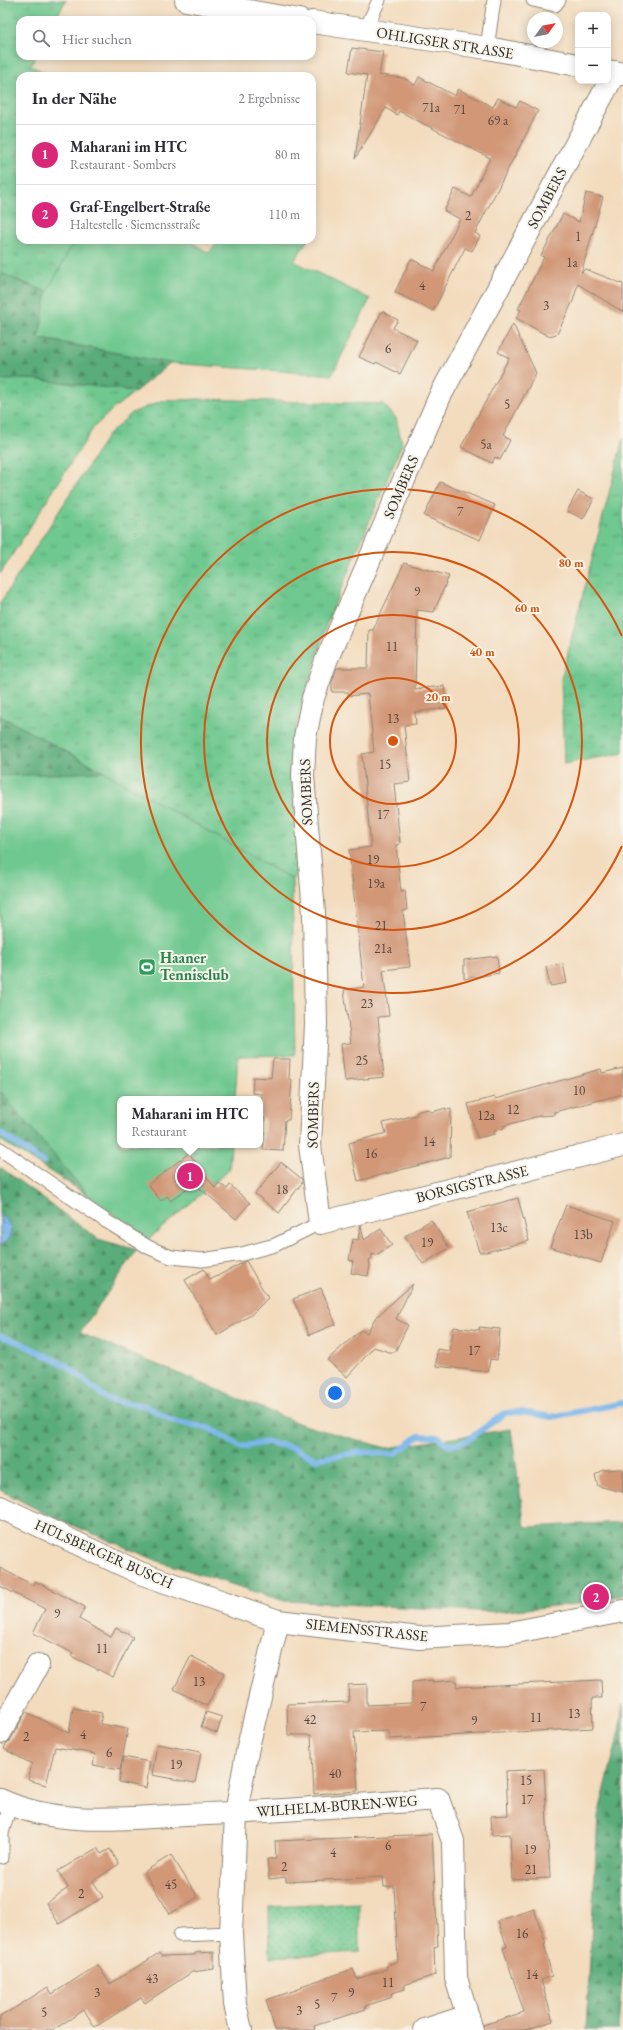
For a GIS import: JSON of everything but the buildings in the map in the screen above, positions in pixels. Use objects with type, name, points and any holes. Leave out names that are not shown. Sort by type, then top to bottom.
[{"type":"street","points":[[186,0],[214,3],[279,16]]},
{"type":"street","name":"OHLIGSER STRASSE","points":[[316,23],[487,48],[575,64]]},
{"type":"street","name":"SOMBERS","points":[[320,1223],[310,1145],[316,1024],[314,913],[303,776],[304,737],[313,698],[326,661],[440,396],[615,72]]},
{"type":"street","name":"BORSIGSTRASSE","points":[[320,1223],[623,1145]]},
{"type":"street","name":"HÜLSBERGER BUSCH","points":[[0,1507],[140,1573],[278,1621]]},
{"type":"street","name":"SIEMENSSTRASSE","points":[[278,1621],[419,1638],[510,1633],[623,1611]]},
{"type":"street","points":[[241,2030],[235,2004],[231,1934],[236,1813],[248,1747],[278,1621]]},
{"type":"street","points":[[0,1733],[38,1665]]},
{"type":"street","name":"WILHELM-BÜREN-WEG","points":[[5,1802],[60,1817],[101,1819],[236,1813],[438,1799],[453,1841],[456,1978],[470,2023]]},
{"type":"street","points":[[425,2030],[470,2023]]},
{"type":"lane","points":[[365,31],[379,0]]},
{"type":"lane","points":[[487,48],[494,0]]},
{"type":"lane","points":[[533,0],[555,5],[559,0]]},
{"type":"lane","points":[[0,1149],[106,1221],[148,1247],[171,1257],[202,1260],[242,1254],[275,1245],[320,1223]]},
{"type":"lane","points":[[2,1857],[2,1833],[5,1802]]},
{"type":"lane","points":[[180,1935],[231,1934]]},
{"type":"green space","points":[[0,0],[66,0],[57,16],[16,16],[16,60],[34,60],[31,66],[44,72],[16,72],[16,244],[73,244],[47,292],[0,273]]},
{"type":"green space","points":[[73,244],[194,244],[209,253],[215,244],[305,244],[294,261],[370,299],[332,375],[170,363],[39,338],[47,292]]},
{"type":"green space","points":[[0,273],[47,292],[40,339],[170,363],[136,391],[32,379],[0,380]]},
{"type":"green space","points":[[32,379],[136,391],[113,409],[94,427],[0,574],[0,380]]},
{"type":"green space","points":[[198,399],[383,404],[396,418],[402,444],[326,625],[295,731],[298,875],[292,879],[104,772],[0,716],[0,603],[108,435],[132,413],[161,401]]},
{"type":"green space","points":[[623,439],[623,753],[564,764],[561,679]]},
{"type":"green space","points":[[0,716],[104,772],[0,776]]},
{"type":"green space","name":"Haaner Tennisclub","points":[[104,772],[292,879],[295,1055],[238,1056],[235,1096],[117,1096],[117,1148],[231,1148],[229,1170],[148,1240],[89,1196],[0,1091],[0,776]]},
{"type":"green space","points":[[0,1091],[89,1196],[0,1140]]},
{"type":"green space","points":[[0,1167],[98,1239],[137,1250],[80,1333],[303,1425],[387,1448],[511,1429],[525,1527],[623,1522],[623,1595],[595,1602],[497,1612],[284,1601],[158,1561],[46,1514],[0,1490]]},
{"type":"green space","points":[[623,1704],[623,1965],[618,2030],[586,2030],[598,1816],[618,1737]]},
{"type":"green space","points":[[359,1903],[359,1952],[270,1957],[269,1907]]},
{"type":"water","points":[[0,1216],[8,1222],[11,1231],[8,1240],[0,1246]]},
{"type":"waterway","points":[[0,1133],[43,1162]]},
{"type":"waterway","points":[[0,1336],[18,1342],[69,1367],[108,1400],[146,1406],[173,1421],[211,1429],[241,1447],[267,1442],[294,1448],[316,1459],[361,1452],[395,1454],[419,1436],[439,1437],[449,1446],[466,1441],[505,1413],[522,1412],[551,1417],[623,1403]]},
{"type":"place","name":"Haaner Tennisclub","points":[[147,967]]},
{"type":"place","name":"Maharani im HTC","points":[[190,1176]]},
{"type":"place","name":"Graf-Engelbert-Straße","points":[[596,1597]]}]
